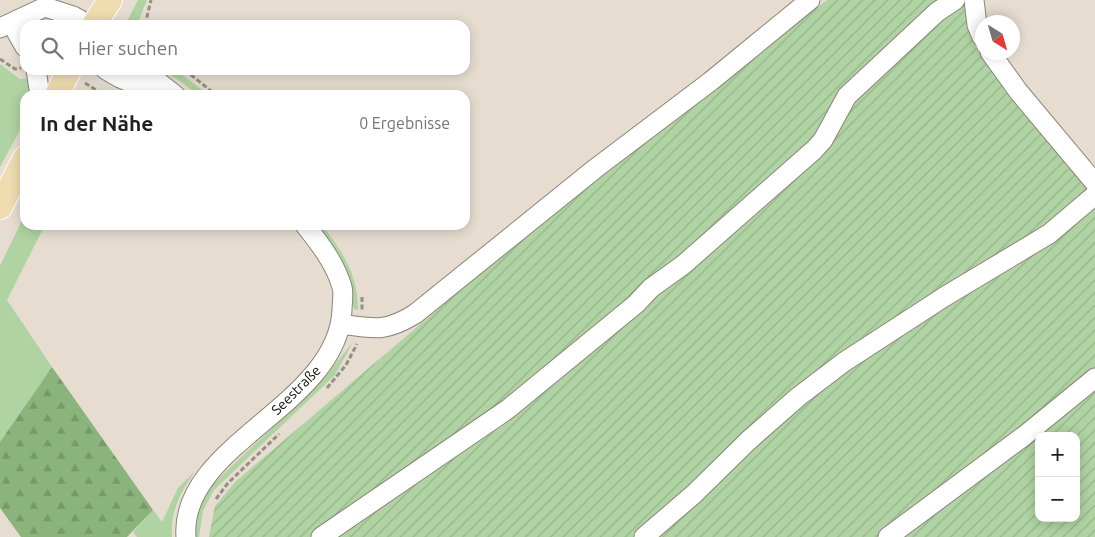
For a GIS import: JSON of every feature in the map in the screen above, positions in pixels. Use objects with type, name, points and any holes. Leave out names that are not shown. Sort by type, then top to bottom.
[{"type":"main road","points":[[97,20],[110,0]]},
{"type":"main road","points":[[60,90],[67,75]]},
{"type":"main road","points":[[0,207],[20,168]]},
{"type":"street","points":[[341,324],[381,328],[396,326],[416,314],[810,0]]},
{"type":"street","points":[[321,537],[508,409],[636,304],[657,283],[683,265],[814,150],[823,140],[847,96],[937,12],[956,0]]},
{"type":"street","points":[[974,0],[976,15]]},
{"type":"street","points":[[24,20],[45,7],[81,20]]},
{"type":"street","points":[[12,27],[20,39]]},
{"type":"street","points":[[996,60],[1018,91],[1095,183]]},
{"type":"street","points":[[37,75],[39,90]]},
{"type":"street","points":[[115,75],[149,90]]},
{"type":"street","points":[[149,75],[169,90]]},
{"type":"street","points":[[644,537],[694,494],[748,441],[844,362],[944,297],[1049,234],[1095,195]]},
{"type":"street","name":"Seestraße","points":[[186,537],[185,524],[194,494],[216,464],[317,372],[333,347],[341,324],[343,288],[327,253],[309,230]]},
{"type":"street","points":[[888,537],[1024,436],[1095,378]]},
{"type":"path","points":[[145,20],[151,0]]},
{"type":"path","points":[[0,59],[15,69],[20,68]]},
{"type":"path","points":[[191,75],[210,90]]},
{"type":"green space","points":[[138,0],[147,0],[139,20],[128,20]]},
{"type":"green space","points":[[827,0],[970,0],[975,31],[975,60],[992,60],[1095,189],[1095,537],[209,537],[215,506],[235,482],[504,253]]},
{"type":"green space","points":[[0,64],[20,79],[30,78],[30,90],[20,90],[20,130],[0,167]]},
{"type":"green space","points":[[171,75],[183,75],[202,90],[192,90]]},
{"type":"green space","points":[[20,224],[20,230],[42,230],[7,300],[52,367],[0,442],[0,266]]},
{"type":"green space","points":[[319,230],[326,230],[348,264],[355,286],[358,310],[354,309],[349,283],[341,264]]},
{"type":"green space","points":[[353,342],[335,375],[214,490],[203,511],[199,537],[195,537],[197,512],[212,485],[322,380]]},
{"type":"green space","points":[[52,367],[153,510],[127,537],[21,537],[0,508],[0,442]]},
{"type":"green space","points":[[195,471],[185,487],[175,510],[172,537],[137,537],[133,532],[153,510],[162,522],[178,488]]}]
